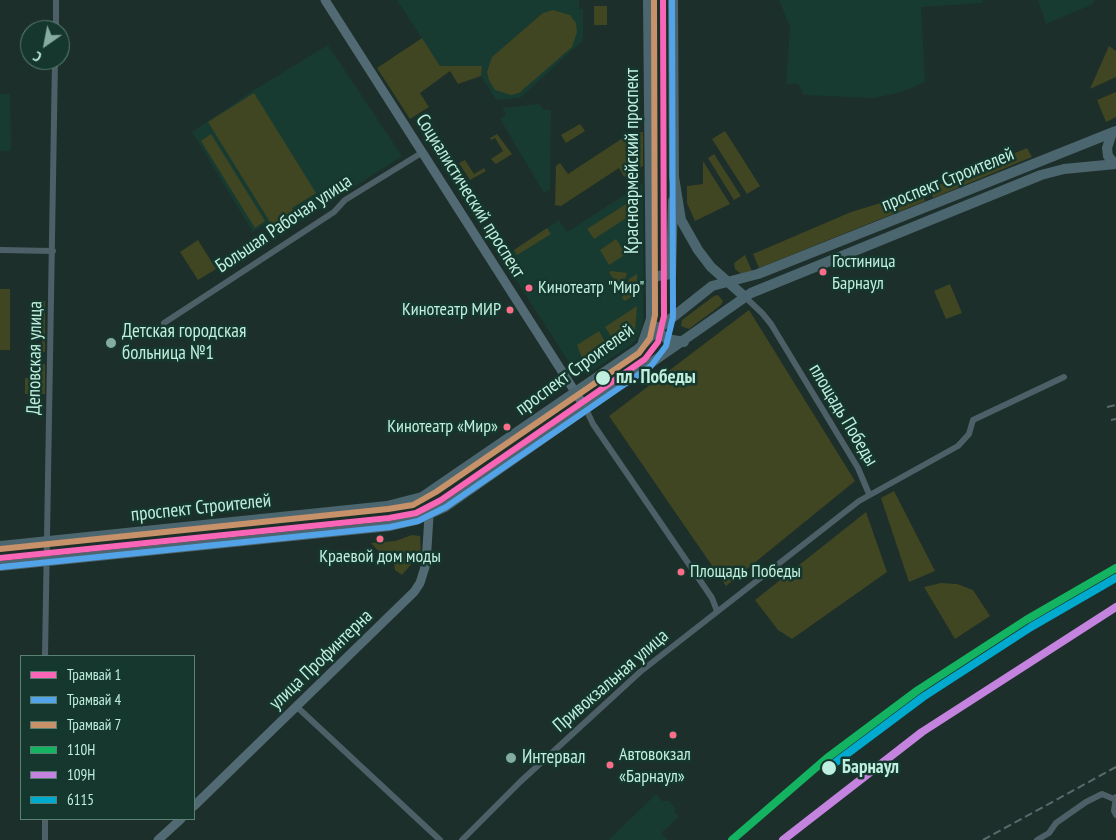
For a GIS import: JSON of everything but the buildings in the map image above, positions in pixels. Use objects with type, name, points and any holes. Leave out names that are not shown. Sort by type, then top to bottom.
[{"type":"main road","name":"Красноармейский проспект","points":[[638,349],[648,332],[651,308],[648,0]]},
{"type":"main road","points":[[651,277],[668,276],[672,269],[674,178],[673,0]]},
{"type":"main road","points":[[1114,132],[1107,148],[1108,156],[1116,164]]},
{"type":"main road","name":"проспект Строителей","points":[[0,546],[395,505],[422,497],[638,349],[712,286],[758,274],[1114,132]]},
{"type":"main road","name":"проспект Строителей","points":[[0,566],[390,526],[429,516],[684,342],[745,297],[764,286],[1041,175],[1064,169],[1116,164]]},
{"type":"main road","points":[[674,178],[681,220],[689,236],[711,267],[745,297]]},
{"type":"main road","points":[[651,308],[657,331],[667,339],[684,342]]},
{"type":"main road","points":[[274,519],[276,537]]},
{"type":"street","points":[[56,0],[56,20]]},
{"type":"street","name":"Социалистический проспект","points":[[325,0],[586,409]]},
{"type":"street","name":"Деповская улица","points":[[45,655],[55,70]]},
{"type":"street","name":"Большая Рабочая улица","points":[[164,323],[334,212],[345,200],[423,152]]},
{"type":"street","points":[[0,250],[52,250]]},
{"type":"street","name":"площадь Победы","points":[[717,610],[869,494],[858,468],[771,324],[745,297]]},
{"type":"street","points":[[869,494],[958,446],[969,434],[973,420],[1064,377]]},
{"type":"street","points":[[586,409],[593,424],[712,598],[717,610]]},
{"type":"street","name":"улица Профинтерна","points":[[195,805],[414,592],[420,583],[426,564],[429,516]]},
{"type":"street","name":"Привокзальная улица","points":[[462,840],[520,782],[640,672],[717,610]]},
{"type":"street","points":[[296,706],[440,840]]},
{"type":"street","points":[[1037,840],[1049,833],[1056,823],[1086,802],[1102,794],[1115,798],[1114,811],[1116,815]]},
{"type":"street","points":[[45,840],[46,820]]},
{"type":"street","points":[[158,840],[180,820]]},
{"type":"shaded area","points":[[397,0],[579,0],[579,9],[583,9],[583,40],[520,98],[496,100],[481,76],[482,66],[440,66]]},
{"type":"shaded area","points":[[779,0],[983,0],[982,3],[921,7],[925,82],[901,92],[875,98],[804,95],[798,84],[786,84],[790,27]]},
{"type":"shaded area","points":[[1038,0],[1095,0],[1093,4],[1046,24]]},
{"type":"shaded area","points":[[594,6],[607,6],[607,25],[594,25]]},
{"type":"shaded area","points":[[553,10],[570,15],[576,23],[577,32],[572,47],[519,93],[511,95],[495,90],[487,72],[492,57],[543,13]]},
{"type":"shaded area","points":[[422,38],[440,66],[482,66],[481,76],[458,84],[450,71],[420,93],[429,107],[410,119],[377,68]]},
{"type":"shaded area","points":[[328,45],[402,156],[275,238],[266,224],[253,232],[192,132],[254,90]]},
{"type":"shaded area","points":[[1109,46],[1116,51],[1116,77],[1090,89]]},
{"type":"shaded area","points":[[1116,92],[1116,117],[1106,122],[1097,100]]},
{"type":"shaded area","points":[[254,93],[316,193],[292,208],[296,216],[275,230],[208,122]]},
{"type":"shaded area","points":[[0,94],[10,94],[11,151],[0,151]]},
{"type":"shaded area","points":[[539,104],[544,110],[551,110],[550,189],[544,193],[500,119],[506,115],[502,108]]},
{"type":"shaded area","points":[[580,124],[585,131],[566,143],[561,135]]},
{"type":"shaded area","points":[[725,131],[760,186],[747,194],[712,139]]},
{"type":"shaded area","points":[[632,132],[643,132],[643,166],[624,177],[619,168],[561,206],[555,205],[556,166],[560,163],[568,174]]},
{"type":"shaded area","points":[[211,134],[265,221],[255,228],[201,141]]},
{"type":"shaded area","points":[[497,134],[512,154],[496,164],[491,159],[503,151],[495,138],[491,140],[490,138]]},
{"type":"shaded area","points":[[1027,148],[1032,157],[933,198],[929,189]]},
{"type":"shaded area","points":[[714,154],[741,196],[734,200],[708,158]]},
{"type":"shaded area","points":[[465,160],[474,174],[484,168],[486,171],[470,180],[459,163]]},
{"type":"shaded area","points":[[703,161],[730,204],[695,221],[687,203],[687,186],[703,184]]},
{"type":"shaded area","points":[[643,183],[643,320],[640,334],[632,344],[589,373],[581,374],[574,370],[502,258],[559,220],[567,232]]},
{"type":"shaded area","points":[[922,193],[925,201],[759,268],[753,254],[851,212],[884,202],[890,206]]},
{"type":"shaded area","points":[[634,199],[634,213],[594,239],[587,229]]},
{"type":"shaded area","points":[[547,228],[551,234],[517,255],[514,250]]},
{"type":"shaded area","points":[[616,239],[626,254],[609,265],[600,250]]},
{"type":"shaded area","points":[[198,240],[216,269],[198,280],[180,252]]},
{"type":"shaded area","points":[[745,255],[752,271],[741,274],[735,269],[734,263]]},
{"type":"shaded area","points":[[609,272],[627,273],[621,291]]},
{"type":"shaded area","points":[[637,274],[637,293],[625,301],[622,298],[629,279]]},
{"type":"shaded area","points":[[950,284],[962,313],[946,319],[934,291]]},
{"type":"shaded area","points":[[0,289],[10,289],[10,350],[0,350]]},
{"type":"shaded area","points":[[718,295],[723,301],[721,305],[689,329],[681,326],[682,320]]},
{"type":"shaded area","points":[[42,301],[45,301],[45,352],[42,352]]},
{"type":"shaded area","points":[[637,306],[635,331],[626,341],[617,345],[605,327]]},
{"type":"shaded area","name":"Площадь Победы","points":[[749,310],[855,481],[726,586],[609,416]]},
{"type":"shaded area","points":[[599,331],[610,351],[585,366],[577,345]]},
{"type":"shaded area","points":[[41,364],[45,364],[45,394],[25,394],[25,378],[41,378]]},
{"type":"shaded area","points":[[894,491],[935,571],[909,582],[881,498]]},
{"type":"shaded area","points":[[866,512],[887,572],[792,639],[778,630],[755,600]]},
{"type":"shaded area","points":[[412,535],[420,536],[421,553],[402,575],[395,570],[394,564],[397,554],[383,556],[371,543],[395,541]]},
{"type":"shaded area","points":[[941,583],[957,584],[973,590],[990,616],[955,639],[924,587]]},
{"type":"shaded area","points":[[656,794],[662,801],[669,801],[676,809],[674,811],[679,817],[661,833],[668,840],[609,840]]},
{"type":"railway","points":[[1107,407],[1116,405]]},
{"type":"railway","points":[[1111,420],[1116,419]]},
{"type":"railway","points":[[983,840],[1116,767]]},
{"type":"tram line","name":"7","points":[[0,549],[413,505],[436,492],[639,353],[650,338],[655,315],[654,0]]},
{"type":"tram line","name":"1","points":[[0,558],[389,518],[416,513],[441,500],[645,359],[658,342],[664,316],[663,0]]},
{"type":"tram line","name":"4","points":[[1,567],[390,527],[418,521],[446,507],[651,366],[666,346],[673,317],[672,0]]},
{"type":"transit line","name":"110Н","points":[[732,840],[827,758],[918,690],[1026,620],[1116,568]]},
{"type":"transit line","name":"6115","points":[[828,768],[923,697],[1031,627],[1116,578]]},
{"type":"transit line","name":"109Н","points":[[783,840],[922,732],[1116,607]]},
{"type":"place","name":"Гостиница Барнаул","points":[[823,272]]},
{"type":"place","name":"Кинотеатр \"Мир\"","points":[[529,288]]},
{"type":"place","name":"Кинотеатр МИР","points":[[510,310]]},
{"type":"place","name":"Детская городская больница №1","points":[[111,343]]},
{"type":"place","name":"пл. Победы","points":[[603,378]]},
{"type":"place","name":"Кинотеатр «Мир»","points":[[507,427]]},
{"type":"place","name":"Краевой дом моды","points":[[380,539]]},
{"type":"place","name":"Площадь Победы","points":[[681,572]]},
{"type":"place","name":"Интервал","points":[[511,758]]},
{"type":"place","name":"Автовокзал «Барнаул»","points":[[610,765]]},
{"type":"place","name":"Барнаул","points":[[829,768]]}]
